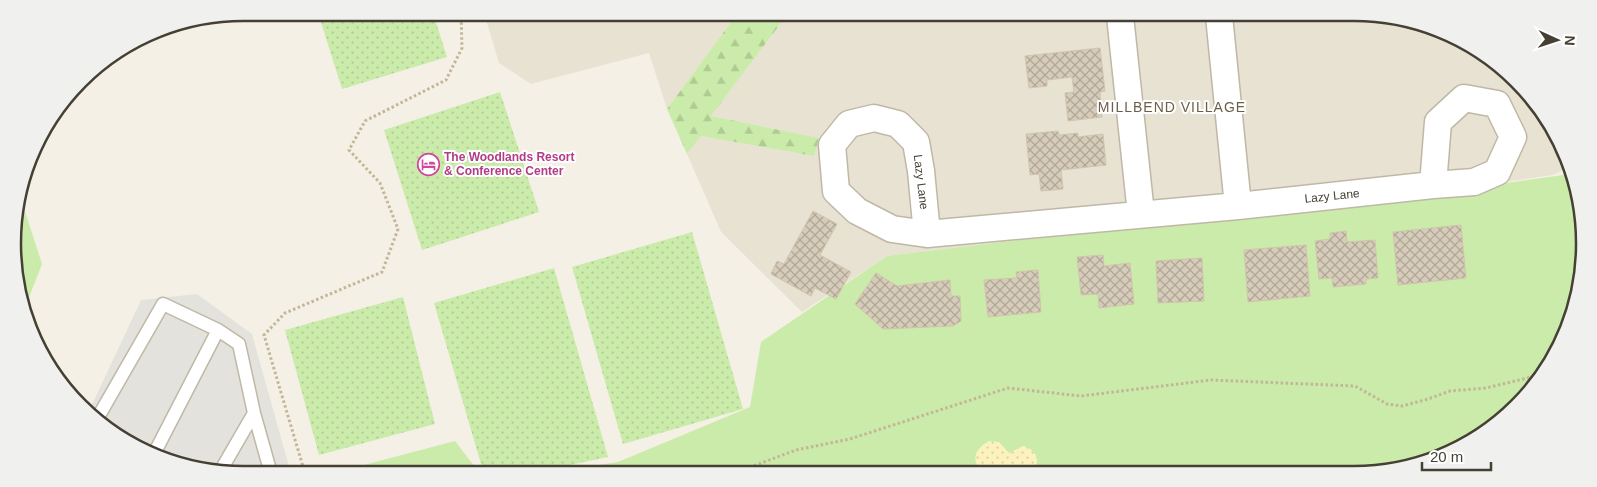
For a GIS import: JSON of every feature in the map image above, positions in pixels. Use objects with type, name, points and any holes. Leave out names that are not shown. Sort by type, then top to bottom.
[{"type":"street","points":[[1121,21],[1141,214]]},
{"type":"street","points":[[1220,21],[1238,206]]},
{"type":"street","name":"Lazy Lane","points":[[927,234],[921,171],[916,142],[898,124],[874,118],[849,124],[832,145],[836,191],[857,211],[892,229],[927,234],[1238,206],[1433,185]]},
{"type":"lane","points":[[100,414],[163,304],[218,330],[239,344],[254,413],[269,466]]},
{"type":"lane","points":[[157,448],[218,330]]},
{"type":"lane","points":[[224,465],[254,413]]},
{"type":"path","points":[[303,466],[264,335],[284,313],[382,272],[398,229],[380,183],[349,150],[365,121],[446,80],[462,48],[461,21]]},
{"type":"path","points":[[753,466],[796,450],[850,439],[1008,388],[1080,396],[1211,380],[1354,386],[1387,404],[1402,406],[1450,391],[1486,388],[1531,378]]},
{"type":"shaded area","points":[[486,21],[732,21],[667,109],[649,53],[531,84],[499,63]]},
{"type":"shaded area","points":[[782,21],[1354,21],[1383,23],[1425,33],[1452,44],[1489,67],[1511,86],[1530,108],[1553,145],[1563,170],[1553,175],[1315,210],[1019,240],[887,256],[802,312],[721,232],[687,154],[701,136],[814,156],[818,138],[711,116]]},
{"type":"shaded area","points":[[197,294],[252,334],[289,466],[214,464],[172,454],[132,436],[91,406],[141,300]]},
{"type":"green space","points":[[321,21],[436,21],[447,57],[342,89]]},
{"type":"green space","points":[[732,21],[782,21],[711,116],[819,138],[814,156],[701,136],[687,154],[667,109]]},
{"type":"green space","points":[[500,92],[539,212],[422,250],[384,130]]},
{"type":"green space","points":[[1565,175],[1574,214],[1576,244],[1574,273],[1568,301],[1559,329],[1546,355],[1530,379],[1511,401],[1489,420],[1452,443],[1425,454],[1383,464],[1354,466],[592,466],[618,462],[750,407],[761,342],[887,256],[1019,240],[1315,210]]},
{"type":"green space","points":[[24,209],[42,264],[28,299],[23,273],[21,244]]},
{"type":"green space","points":[[692,232],[743,409],[623,444],[572,267]]},
{"type":"green space","points":[[554,268],[608,457],[565,466],[482,466],[434,303]]},
{"type":"green space","points":[[403,297],[435,424],[319,455],[285,330]]},
{"type":"green space","points":[[455,441],[474,466],[360,466]]},
{"type":"sand","points":[[989,441],[999,442],[1009,453],[1023,446],[1028,448],[1036,456],[1036,466],[978,466],[975,459],[976,455],[984,444]]},
{"type":"building","points":[[1100,48],[1105,91],[1100,92],[1102,117],[1068,121],[1065,93],[1074,92],[1072,77],[1047,80],[1047,86],[1029,88],[1025,56]]},
{"type":"building","points":[[1058,131],[1059,135],[1078,133],[1078,137],[1103,134],[1106,165],[1061,170],[1063,189],[1041,191],[1039,174],[1030,175],[1026,134]]},
{"type":"building","points":[[813,211],[837,224],[820,255],[851,272],[836,299],[815,288],[811,296],[771,274],[777,261],[784,264]]},
{"type":"building","points":[[1461,225],[1466,278],[1398,285],[1393,232]]},
{"type":"building","points":[[1346,231],[1347,242],[1375,240],[1378,278],[1366,279],[1366,284],[1333,287],[1332,278],[1319,279],[1315,241],[1330,239],[1330,233]]},
{"type":"building","points":[[1306,245],[1310,296],[1248,302],[1244,250]]},
{"type":"building","points":[[1103,255],[1104,266],[1130,263],[1134,304],[1099,308],[1098,294],[1081,295],[1077,257]]},
{"type":"building","points":[[1202,258],[1204,301],[1158,303],[1156,261]]},
{"type":"building","points":[[1038,270],[1041,312],[988,317],[984,280],[1017,278],[1016,272]]},
{"type":"building","points":[[876,273],[897,286],[950,280],[951,296],[960,296],[961,321],[953,326],[883,329],[855,304]]},
{"type":"place","name":"The Woodlands Resort & Conference Center","points":[[428,164]]},
{"type":"district","name":"MILLBEND VILLAGE","points":[[1172,107]]}]
